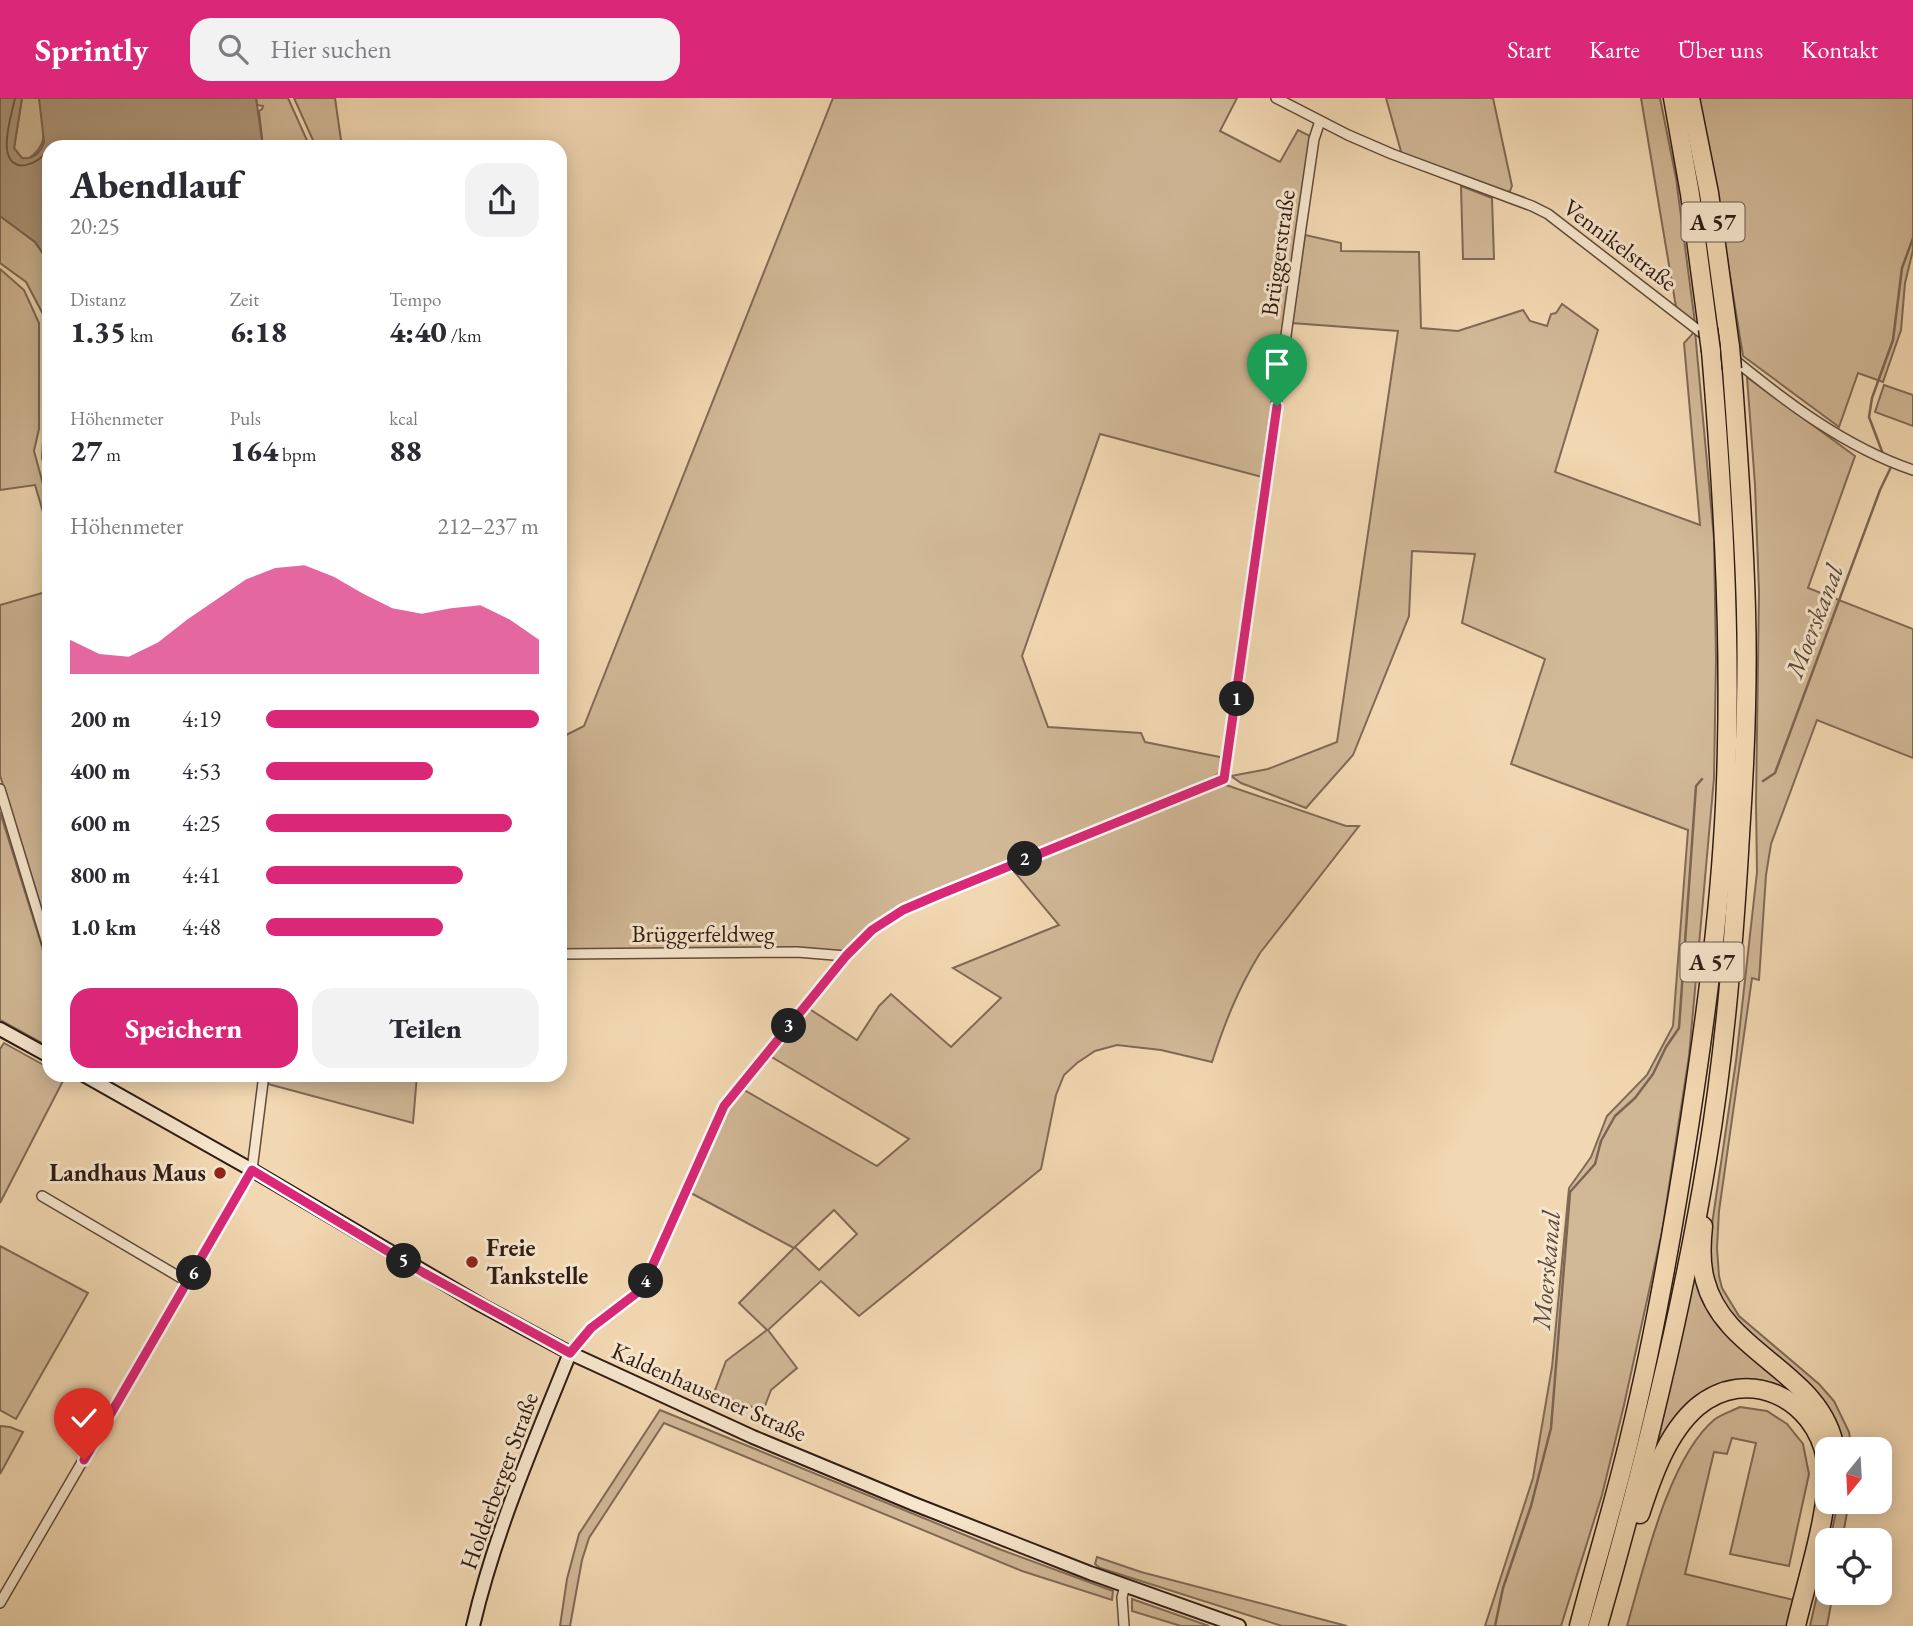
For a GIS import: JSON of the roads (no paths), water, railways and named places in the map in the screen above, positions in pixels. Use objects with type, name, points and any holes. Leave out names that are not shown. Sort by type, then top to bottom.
[{"type":"highway","name":"A 57","points":[[1579,1626],[1631,1432],[1676,1211],[1704,1028],[1716,922],[1727,748],[1727,616],[1722,482],[1711,351],[1690,194],[1673,98]]},
{"type":"highway","name":"A 57","points":[[1598,1626],[1651,1429],[1707,1159],[1735,923],[1745,750],[1746,614],[1741,482],[1730,347],[1709,192],[1690,98]]},
{"type":"highway","points":[[1707,1159],[1702,1252],[1704,1277],[1709,1293],[1729,1326],[1794,1381],[1816,1405],[1832,1437]]},
{"type":"highway","points":[[1607,1597],[1620,1581],[1651,1483],[1667,1448],[1682,1424],[1698,1406],[1715,1396],[1738,1389],[1763,1390],[1794,1404],[1811,1420],[1821,1440],[1826,1462],[1824,1506],[1796,1626]]},
{"type":"highway","points":[[1803,1626],[1828,1514]]},
{"type":"main road","points":[[0,1029],[42,1052]]},
{"type":"main road","name":"Kaldenhausener Straße","points":[[96,1082],[252,1170],[424,1273],[570,1353],[889,1494],[1125,1586],[1239,1626]]},
{"type":"main road","name":"Holderberger Straße","points":[[473,1626],[488,1567],[509,1505],[570,1353]]},
{"type":"street","name":"Vennikelstraße","points":[[1276,98],[1392,154],[1548,214],[1673,309],[1785,400],[1866,450],[1913,470]]},
{"type":"street","name":"Brüggerstraße","points":[[570,1353],[591,1328],[642,1289],[724,1106],[846,956],[872,930],[903,910],[1224,779],[1301,228],[1314,139],[1320,121]]},
{"type":"street","points":[[0,789],[42,927]]},
{"type":"street","name":"Brüggerfeldweg","points":[[567,954],[797,952],[846,956]]},
{"type":"street","points":[[0,1603],[252,1170],[263,1082]]},
{"type":"street","points":[[43,1196],[188,1282]]},
{"type":"street","points":[[1124,1626],[1122,1597],[1125,1586]]},
{"type":"water","points":[[0,98],[22,98],[14,148],[22,158],[30,158],[42,147],[42,252],[35,242],[0,216]]},
{"type":"water","points":[[39,98],[256,98],[262,140],[44,140]]},
{"type":"waterway","name":"Moerskanal","points":[[1883,454],[1869,417],[1872,398],[1893,340],[1902,268],[1913,238]]},
{"type":"waterway","name":"Moerskanal","points":[[1763,781],[1775,773],[1880,490],[1891,467]]},
{"type":"waterway","name":"Moerskanal","points":[[1495,1626],[1503,1588],[1531,1506],[1551,1428],[1570,1192],[1595,1164],[1601,1141],[1615,1116],[1635,1098],[1653,1074],[1679,1028],[1696,786],[1702,779]]},
{"type":"place","name":"Landhaus Maus","points":[[220,1173]]},
{"type":"place","name":"Freie Tankstelle","points":[[472,1262]]}]
